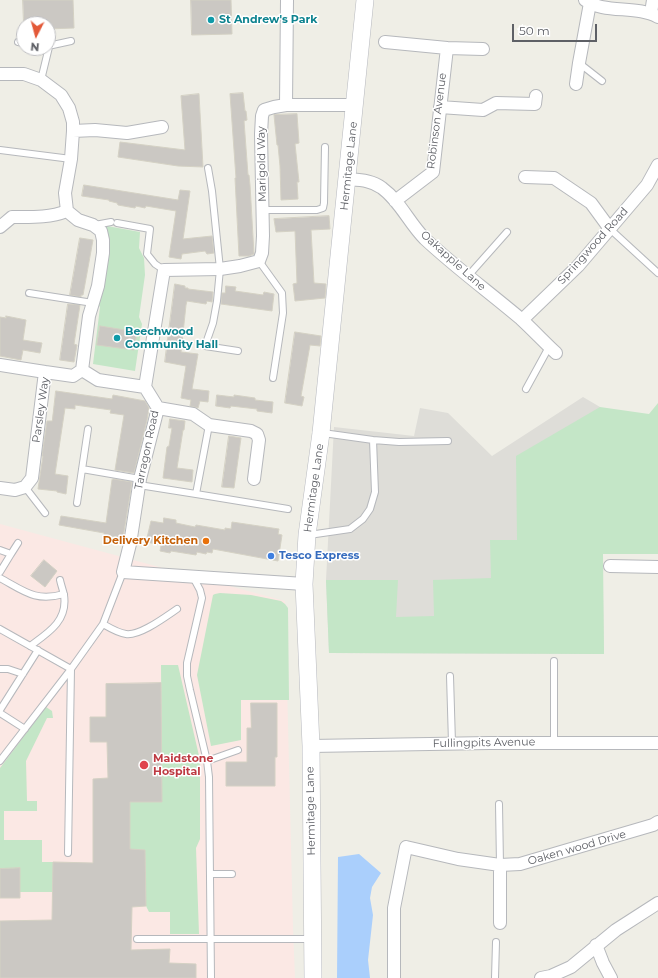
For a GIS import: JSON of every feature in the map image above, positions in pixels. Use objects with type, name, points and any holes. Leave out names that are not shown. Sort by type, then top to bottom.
[{"type":"main road","name":"Hermitage Lane","points":[[313,978],[311,746],[304,584],[307,535],[322,433],[365,0]]},
{"type":"street","points":[[286,105],[287,0]]},
{"type":"street","points":[[576,84],[588,2],[606,7],[654,15],[653,0]]},
{"type":"street","points":[[385,42],[447,48],[483,49]]},
{"type":"street","name":"Robinson Avenue","points":[[395,200],[433,172],[447,48]]},
{"type":"street","points":[[0,74],[24,74],[41,80],[61,95],[73,122],[71,158],[66,193],[67,211],[78,220],[93,225],[101,232],[104,240],[98,286],[89,316],[82,370],[98,380],[145,387],[164,270],[220,269],[259,261]]},
{"type":"street","points":[[440,107],[483,110],[496,102],[535,104],[536,96]]},
{"type":"street","name":"Marigold Way","points":[[259,261],[262,253],[263,242],[261,134],[262,116],[264,110],[286,105],[355,105]]},
{"type":"street","points":[[73,131],[95,130],[127,133],[162,128]]},
{"type":"street","name":"Springwood Road","points":[[522,320],[578,266],[647,185],[658,165]]},
{"type":"street","points":[[525,177],[554,178],[591,203],[610,229]]},
{"type":"street","name":"Oakapple Lane","points":[[347,179],[375,183],[382,188],[395,200],[424,238],[522,320],[553,350]]},
{"type":"street","points":[[0,227],[12,217],[39,217],[59,214],[67,211]]},
{"type":"street","points":[[0,365],[45,372]]},
{"type":"street","name":"Parsley Way","points":[[25,487],[32,478],[45,372],[72,376],[82,370]]},
{"type":"street","name":"Tarragon Road","points":[[123,572],[130,544],[140,482],[158,408],[145,387]]},
{"type":"street","points":[[158,408],[193,414],[209,425],[251,431],[257,434],[259,440],[254,479]]},
{"type":"street","points":[[0,488],[16,490],[25,487]]},
{"type":"street","points":[[610,566],[658,567]]},
{"type":"street","points":[[123,572],[304,584]]},
{"type":"street","name":"Fullingpits Avenue","points":[[311,746],[452,743],[658,743]]},
{"type":"street","name":"Oaken wood Drive","points":[[500,865],[520,864],[656,828]]},
{"type":"street","points":[[394,978],[394,908],[406,846],[458,859],[500,865],[500,924]]},
{"type":"street","points":[[542,978],[551,976],[571,967],[616,930],[658,903]]},
{"type":"street","points":[[596,945],[611,978]]},
{"type":"lane","points":[[56,44],[71,41]]},
{"type":"lane","points":[[41,80],[46,56]]},
{"type":"lane","points":[[579,63],[602,81]]},
{"type":"lane","points":[[263,210],[317,210],[323,208],[325,148]]},
{"type":"lane","points":[[0,150],[71,158]]},
{"type":"lane","points":[[208,168],[212,191],[220,269],[213,323],[205,346],[238,351]]},
{"type":"lane","points":[[93,225],[114,223],[150,229],[147,254],[155,264],[164,270]]},
{"type":"lane","points":[[610,229],[658,273]]},
{"type":"lane","points":[[468,276],[507,232]]},
{"type":"lane","points":[[259,261],[282,293],[283,313],[273,378]]},
{"type":"lane","points":[[29,293],[93,302]]},
{"type":"lane","points":[[526,390],[553,350]]},
{"type":"lane","points":[[196,494],[209,425]]},
{"type":"lane","points":[[77,503],[88,429]]},
{"type":"lane","points":[[322,433],[399,442],[448,441]]},
{"type":"lane","points":[[307,535],[350,530],[363,519],[370,509],[374,492],[373,440]]},
{"type":"lane","points":[[82,470],[196,494],[288,509]]},
{"type":"lane","points":[[25,487],[45,513]]},
{"type":"lane","points":[[0,572],[18,543]]},
{"type":"lane","points":[[0,550],[11,554]]},
{"type":"lane","points":[[0,761],[71,669],[103,624],[123,572]]},
{"type":"lane","points":[[194,577],[202,598],[187,663],[188,676],[207,761],[209,777],[211,978]]},
{"type":"lane","points":[[0,578],[31,595],[53,597],[64,594]]},
{"type":"lane","points":[[30,646],[55,627],[63,613],[64,594],[60,580]]},
{"type":"lane","points":[[103,624],[123,634],[133,634],[140,632],[177,609]]},
{"type":"lane","points":[[0,629],[71,669]]},
{"type":"lane","points":[[25,729],[0,712],[38,650]]},
{"type":"lane","points":[[554,661],[554,743]]},
{"type":"lane","points":[[0,669],[8,669],[23,674]]},
{"type":"lane","points":[[68,853],[71,669]]},
{"type":"lane","points":[[450,676],[452,743]]},
{"type":"lane","points":[[207,761],[238,750]]},
{"type":"lane","points":[[499,804],[500,865]]},
{"type":"lane","points":[[210,874],[232,874]]},
{"type":"lane","points":[[137,939],[313,939]]},
{"type":"lane","points":[[495,978],[496,942]]},
{"type":"shaded area","points":[[583,397],[600,407],[604,654],[329,653],[326,580],[334,427],[414,436],[420,408],[448,413],[492,456]]},
{"type":"shaded area","name":"Maidstone Hospital","points":[[0,524],[285,601],[295,978],[0,978]]},
{"type":"green space","points":[[107,226],[140,232],[139,248],[144,258],[145,275],[139,317],[142,324],[135,371],[93,364],[100,307],[97,303],[101,292]]},
{"type":"green space","points":[[658,403],[658,554],[603,554],[604,654],[329,653],[326,580],[398,580],[396,617],[434,616],[433,580],[491,578],[490,540],[517,540],[516,456],[600,407],[649,414]]},
{"type":"green space","points":[[220,593],[251,595],[281,601],[288,608],[289,700],[241,700],[241,740],[211,746],[197,675],[213,595]]},
{"type":"green space","points":[[161,665],[178,665],[200,760],[200,839],[196,848],[199,934],[170,934],[170,912],[149,912],[146,906],[145,850],[130,849],[130,802],[162,801]]},
{"type":"green space","points":[[46,707],[52,711],[53,718],[47,718],[26,761],[27,801],[37,801],[37,811],[4,811],[4,840],[42,840],[42,862],[53,862],[53,892],[20,892],[20,869],[0,869],[0,768]]},
{"type":"water","points":[[359,854],[381,873],[372,887],[370,898],[373,915],[368,960],[370,978],[337,978],[338,857]]},
{"type":"building","points":[[23,0],[73,0],[74,28],[56,29],[56,16],[24,16]]},
{"type":"building","name":"St Andrew's Park","points":[[191,0],[231,0],[232,34],[192,35]]},
{"type":"building","points":[[243,93],[247,120],[244,121],[254,254],[249,256],[239,256],[236,178],[230,94]]},
{"type":"building","points":[[199,94],[203,167],[178,166],[118,157],[120,142],[185,150],[181,96]]},
{"type":"building","points":[[297,114],[299,143],[295,144],[299,182],[297,182],[298,199],[281,200],[280,166],[274,115]]},
{"type":"building","points":[[84,185],[178,200],[180,190],[190,191],[183,239],[212,236],[214,253],[207,254],[205,251],[182,254],[181,259],[169,257],[176,211],[146,206],[145,208],[136,206],[135,208],[118,205],[117,203],[109,200],[82,196]]},
{"type":"building","points":[[329,216],[330,229],[311,230],[314,283],[326,284],[325,298],[295,301],[293,284],[297,283],[295,231],[276,232],[274,219]]},
{"type":"building","points":[[80,238],[93,240],[83,295],[81,295],[81,297],[70,295]]},
{"type":"building","points":[[175,284],[185,286],[185,288],[188,289],[213,292],[212,302],[207,301],[206,304],[187,301],[186,305],[181,352],[198,354],[192,389],[209,391],[208,402],[200,401],[198,408],[190,406],[191,400],[181,398],[186,366],[165,362]]},
{"type":"building","points":[[226,286],[236,287],[235,291],[263,295],[264,292],[274,294],[272,311],[221,304],[222,293],[225,293]]},
{"type":"building","points":[[68,304],[80,305],[74,344],[77,345],[74,362],[60,360]]},
{"type":"building","points":[[6,316],[26,320],[23,340],[42,343],[40,353],[23,350],[21,360],[0,356],[0,317],[6,318]]},
{"type":"building","name":"Beechwood Community Hall","points":[[100,326],[137,332],[134,350],[97,345]]},
{"type":"building","points":[[295,332],[321,336],[320,346],[310,345],[301,396],[304,397],[302,406],[285,403]]},
{"type":"building","points":[[56,391],[112,399],[113,395],[145,401],[149,408],[134,473],[115,470],[124,415],[110,413],[111,410],[75,405],[75,409],[65,408],[55,474],[68,476],[66,494],[57,491],[38,489],[47,421],[52,421]]},
{"type":"building","points":[[217,395],[234,397],[234,395],[255,398],[255,400],[273,402],[272,413],[257,411],[257,409],[216,406]]},
{"type":"building","points":[[170,419],[185,421],[177,468],[193,470],[192,482],[163,478],[167,447],[169,446],[172,428],[169,428]]},
{"type":"building","points":[[229,436],[241,438],[234,488],[222,487]]},
{"type":"building","points":[[113,479],[132,482],[123,538],[59,525],[61,516],[106,523]]},
{"type":"building","points":[[164,518],[176,520],[176,523],[195,527],[196,525],[225,530],[225,528],[231,529],[232,522],[279,529],[278,534],[282,535],[278,561],[213,549],[212,553],[207,552],[206,554],[197,552],[196,555],[171,551],[170,553],[160,551],[161,545],[146,542],[151,521],[163,523]]},
{"type":"building","points":[[44,560],[57,571],[45,587],[31,576]]},
{"type":"building","name":"Maidstone Hospital","points":[[161,683],[162,802],[130,802],[130,849],[145,850],[146,906],[132,907],[131,950],[170,949],[169,963],[196,964],[196,978],[0,978],[0,921],[52,920],[53,862],[93,863],[93,779],[108,778],[107,742],[90,742],[90,717],[106,717],[106,684]]},
{"type":"building","points":[[251,703],[277,703],[277,757],[275,757],[275,786],[226,786],[226,762],[247,762],[247,728],[251,728]]},
{"type":"building","points":[[20,868],[20,898],[0,898],[0,869]]},
{"type":"place","name":"St Andrew's Park","points":[[211,20]]},
{"type":"place","name":"Beechwood Community Hall","points":[[117,338]]},
{"type":"place","name":"Delivery Kitchen","points":[[206,541]]},
{"type":"place","name":"Tesco Express","points":[[271,556]]},
{"type":"place","name":"Maidstone Hospital","points":[[144,765]]}]
